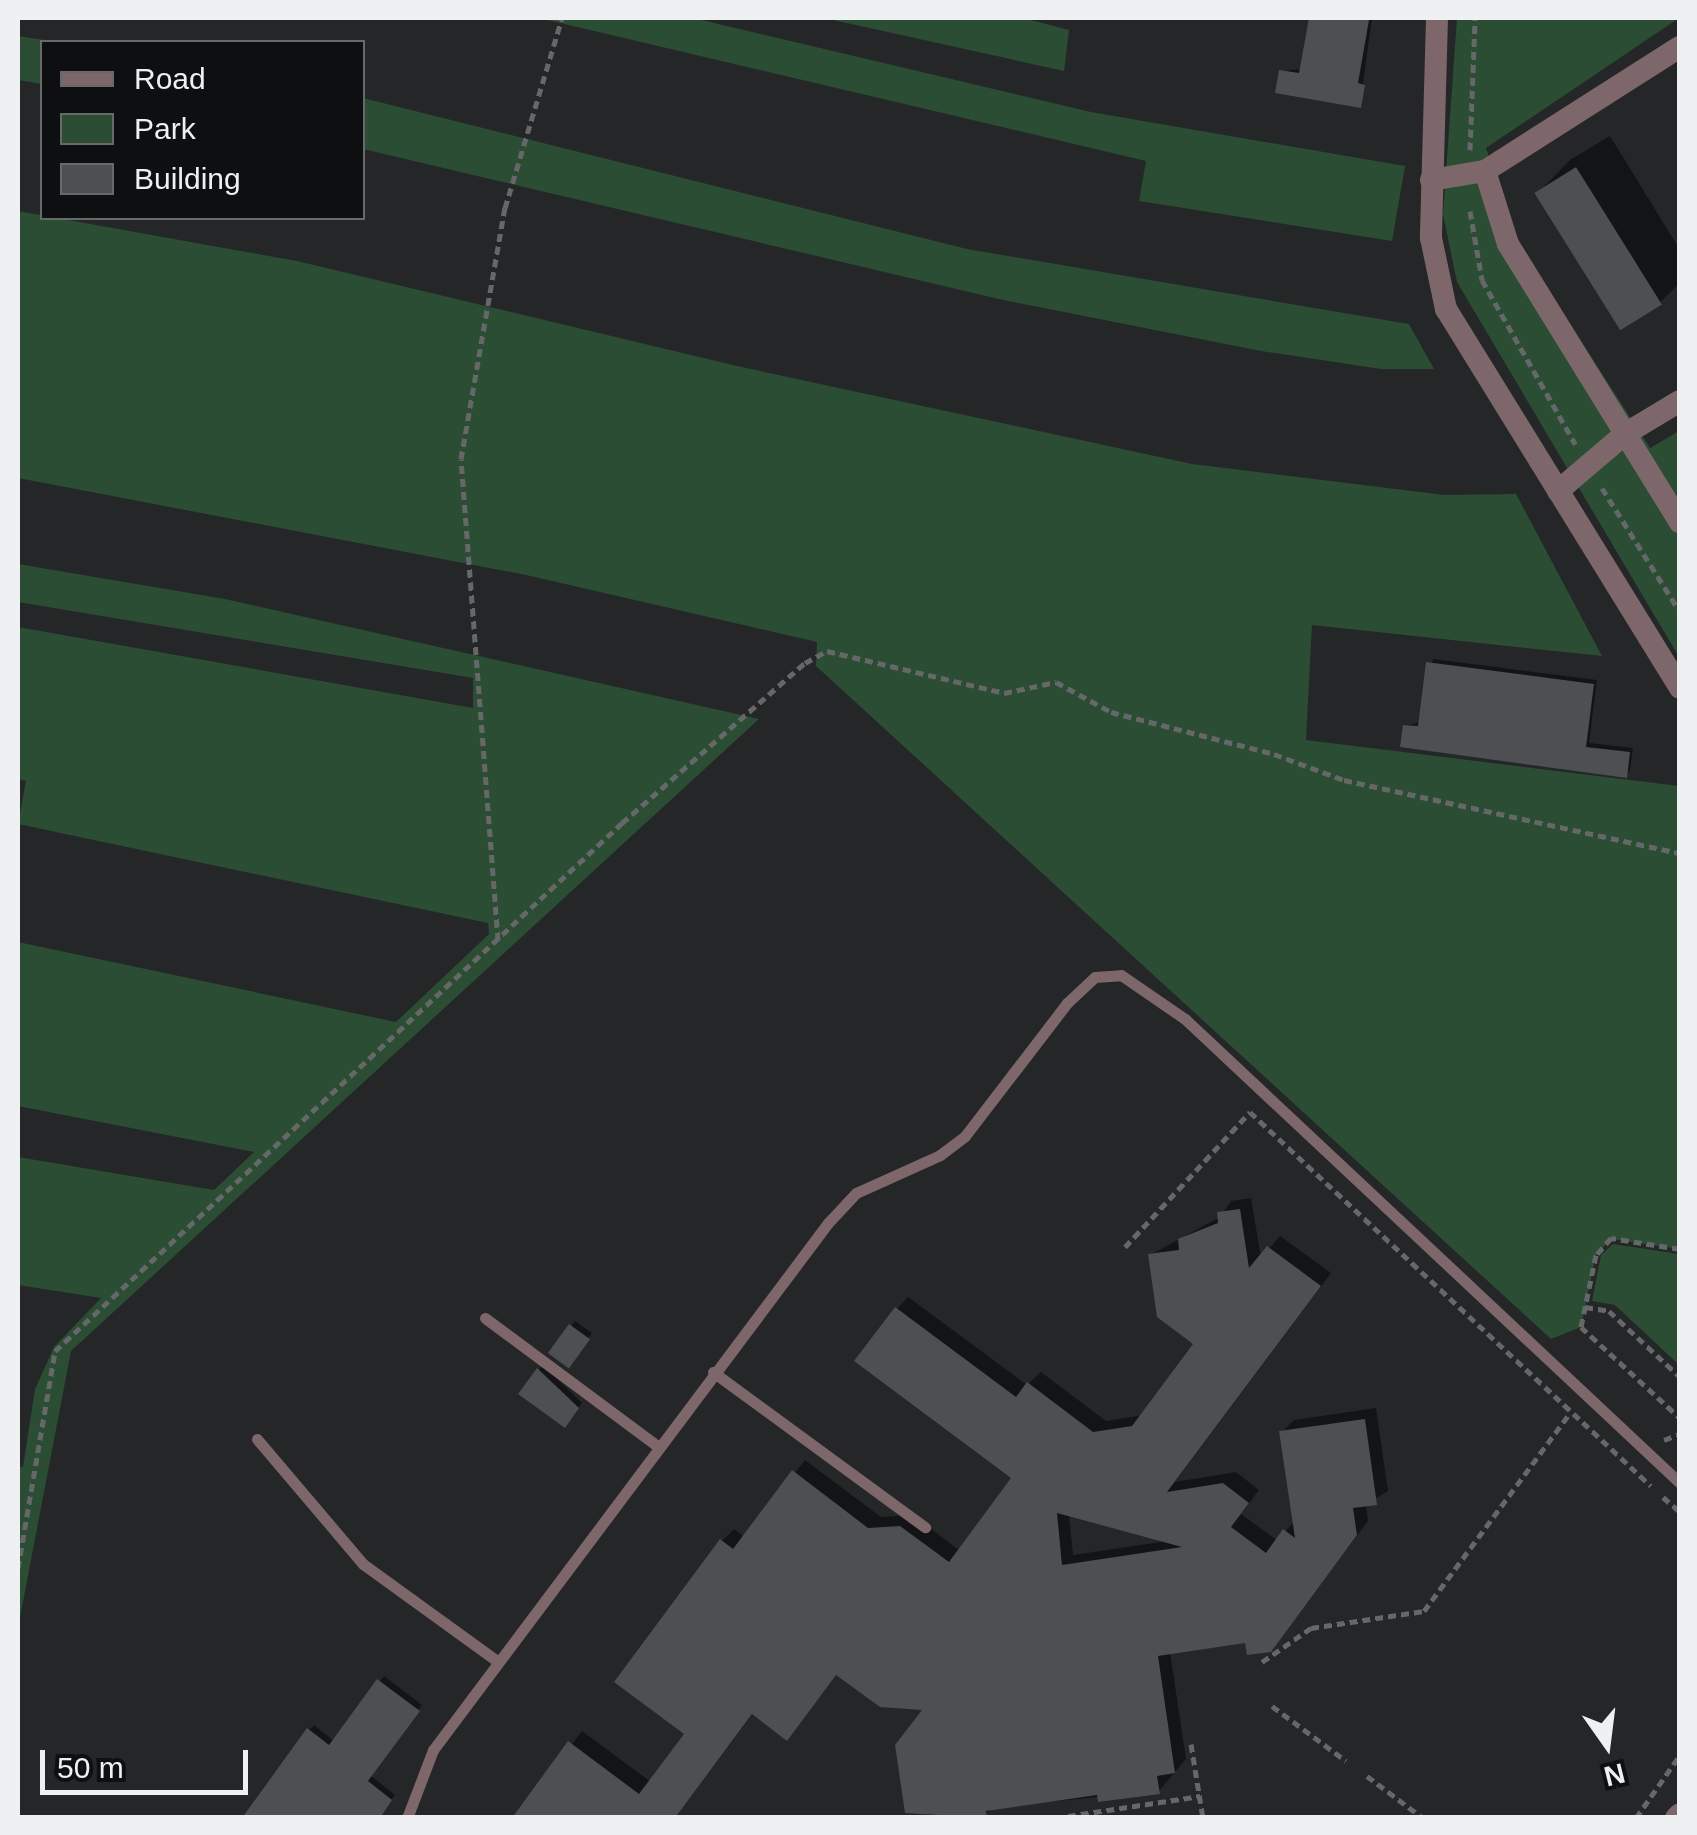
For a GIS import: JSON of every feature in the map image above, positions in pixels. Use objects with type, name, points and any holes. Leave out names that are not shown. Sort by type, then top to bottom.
[{"type":"street","points":[[1437,18],[1431,180],[1434,277],[1446,309],[1558,490],[1670,652],[1680,688]]},
{"type":"street","points":[[1431,180],[1486,171],[1680,47]]},
{"type":"street","points":[[1486,171],[1508,244],[1680,522]]},
{"type":"street","points":[[1558,490],[1626,434],[1680,401]]},
{"type":"lane","points":[[407,1818],[434,1750],[497,1661],[656,1446],[856,1193],[940,1154],[965,1136],[1067,1003],[1096,977],[1120,975],[1185,1019],[1680,1483]]},
{"type":"lane","points":[[485,1318],[656,1446]]},
{"type":"lane","points":[[713,1372],[925,1527]]},
{"type":"lane","points":[[258,1439],[363,1564],[497,1661]]},
{"type":"path","points":[[498,940],[461,459],[505,208],[562,18]]},
{"type":"path","points":[[18,1568],[55,1351],[622,823],[804,663],[827,651],[1004,693],[1056,682],[1111,712],[1274,754],[1344,780],[1680,853]]},
{"type":"path","points":[[1125,1247],[1250,1112],[1680,1512]]},
{"type":"path","points":[[1680,1250],[1611,1238],[1596,1255],[1581,1327],[1680,1418]]},
{"type":"path","points":[[1586,1307],[1609,1311],[1680,1377]]},
{"type":"path","points":[[1262,1662],[1312,1628],[1424,1612],[1570,1413]]},
{"type":"path","points":[[1654,1445],[1680,1434]]},
{"type":"path","points":[[1272,1706],[1346,1761]]},
{"type":"path","points":[[1191,1744],[1203,1818]]},
{"type":"path","points":[[1636,1818],[1680,1754]]},
{"type":"path","points":[[1366,1776],[1423,1818]]},
{"type":"path","points":[[1055,1818],[1200,1796]]},
{"type":"green space","points":[[539,18],[693,18],[1091,112],[1405,166],[1392,241],[1139,201],[1146,161]]},
{"type":"green space","points":[[824,18],[1023,18],[1069,30],[1064,71]]},
{"type":"green space","points":[[1457,18],[1679,18],[1486,148],[1517,242],[1650,448],[1679,431],[1679,657],[1457,282],[1443,214]]},
{"type":"green space","points":[[18,36],[45,40],[40,40],[40,84],[18,80]]},
{"type":"green space","points":[[365,98],[967,249],[1409,324],[1434,369],[1381,369],[1261,351],[1003,300],[365,149]]},
{"type":"green space","points":[[18,211],[40,215],[40,220],[68,220],[297,261],[737,366],[1192,464],[1444,495],[1516,494],[1602,656],[1312,625],[1306,740],[1679,786],[1679,1249],[1611,1239],[1596,1255],[1581,1327],[1551,1339],[816,666],[817,642],[526,575],[18,478]]},
{"type":"green space","points":[[18,564],[225,599],[759,719],[71,1351],[18,1628],[18,1467],[23,1467],[35,1389],[54,1347],[101,1298],[18,1285],[18,1157],[214,1190],[254,1152],[18,1106],[18,942],[396,1022],[489,934],[488,923],[18,824],[26,781],[18,779],[18,627],[473,708],[473,678],[18,602]]},
{"type":"green space","points":[[1613,1244],[1679,1254],[1679,1365],[1615,1305],[1592,1301],[1601,1255]]},
{"type":"building","points":[[1309,18],[1369,20],[1358,83],[1365,85],[1361,108],[1275,93],[1279,70],[1299,73]]},
{"type":"building","points":[[1576,167],[1662,304],[1620,330],[1534,193]]},
{"type":"building","points":[[1426,662],[1594,684],[1586,747],[1630,752],[1627,778],[1400,747],[1403,725],[1418,726]]},
{"type":"building","points":[[1240,1209],[1249,1268],[1267,1246],[1321,1286],[1167,1492],[1223,1483],[1249,1503],[1231,1527],[1266,1553],[1283,1529],[1295,1538],[1279,1431],[1365,1419],[1377,1505],[1353,1508],[1357,1535],[1271,1652],[1247,1655],[1245,1643],[1158,1656],[1175,1773],[1157,1776],[1160,1794],[1098,1802],[1097,1795],[986,1811],[987,1818],[905,1813],[895,1745],[922,1710],[880,1707],[836,1675],[787,1741],[752,1714],[675,1818],[512,1818],[568,1741],[639,1794],[684,1734],[614,1682],[720,1539],[733,1549],[792,1470],[868,1528],[900,1526],[949,1562],[1011,1478],[854,1361],[895,1307],[1016,1397],[1027,1382],[1093,1432],[1132,1426],[1193,1344],[1157,1317],[1148,1254],[1179,1250],[1178,1239],[1218,1223],[1217,1212]],"holes":[[[1057,1513],[1182,1547],[1062,1565]]]},
{"type":"building","points":[[569,1324],[590,1339],[569,1368],[548,1353]]},
{"type":"building","points":[[537,1368],[579,1408],[565,1428],[518,1394]]},
{"type":"building","points":[[377,1679],[420,1711],[368,1781],[392,1800],[380,1818],[242,1818],[307,1728],[329,1745]]}]
